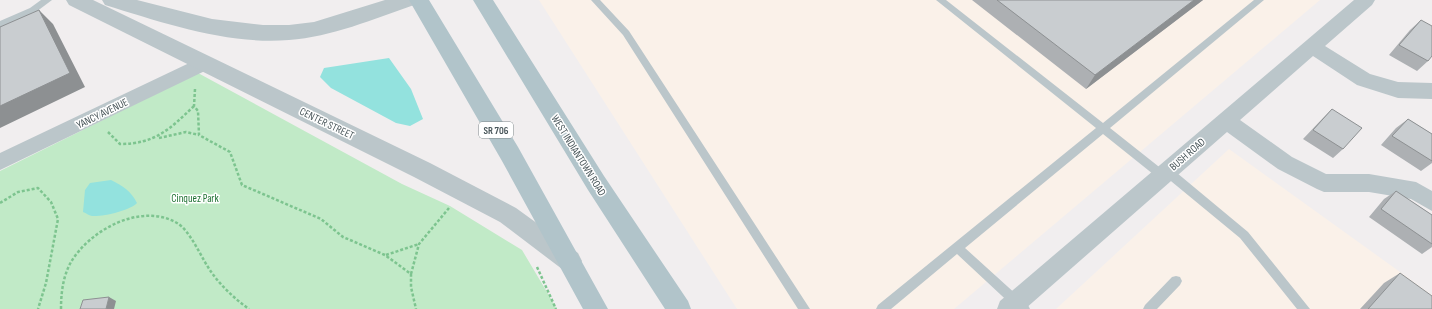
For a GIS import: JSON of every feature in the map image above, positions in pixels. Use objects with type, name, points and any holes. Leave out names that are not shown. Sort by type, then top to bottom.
[{"type":"main road","name":"SR 706","points":[[418,0],[510,154],[596,309]]},
{"type":"main road","name":"WEST INDIANTOWN ROAD","points":[[483,0],[596,184],[679,309]]},
{"type":"street","name":"CENTER STREET","points":[[76,0],[415,166],[472,196],[508,216],[570,261]]},
{"type":"street","points":[[112,0],[200,25],[246,31],[276,32],[314,29],[407,0]]},
{"type":"street","name":"BUSH ROAD","points":[[1016,307],[1165,173],[1366,0]]},
{"type":"street","points":[[1312,46],[1364,80],[1398,90],[1432,90]]},
{"type":"street","name":"YANCY AVENUE","points":[[0,162],[204,63]]},
{"type":"street","points":[[1226,120],[1285,163],[1324,183],[1369,184],[1416,191],[1432,202]]},
{"type":"lane","points":[[0,25],[32,10],[48,0]]},
{"type":"lane","points":[[595,0],[626,34],[804,309]]},
{"type":"lane","points":[[940,0],[1102,128],[1165,173],[1244,235],[1304,309]]},
{"type":"lane","points":[[882,309],[1260,0]]},
{"type":"lane","points":[[957,247],[1016,307]]},
{"type":"lane","points":[[1149,309],[1176,281]]},
{"type":"path","points":[[156,138],[172,127],[194,106],[196,84]]},
{"type":"path","points":[[194,106],[198,111],[199,135]]},
{"type":"path","points":[[106,130],[120,144],[137,145],[156,138],[186,132],[199,135],[230,152],[242,185],[321,219],[343,237],[385,255],[411,274]]},
{"type":"path","points":[[0,203],[9,195],[19,190],[38,188],[51,202],[58,219],[46,283],[38,309]]},
{"type":"path","points":[[416,309],[411,287],[411,274],[419,244],[450,206],[443,203]]},
{"type":"path","points":[[61,309],[64,280],[72,262],[89,241],[110,226],[138,217],[159,217],[178,224],[213,275],[230,295],[249,309]]},
{"type":"path","points":[[385,255],[419,244]]},
{"type":"path","points":[[537,265],[556,309]]},
{"type":"shaded area","points":[[539,0],[1320,0],[954,309],[737,309]]},
{"type":"shaded area","points":[[1229,149],[1432,295],[1432,309],[1056,309]]},
{"type":"green space","name":"Cinquez Park","points":[[198,73],[402,184],[450,206],[522,250],[557,309],[0,309],[0,171]]},
{"type":"water","points":[[389,58],[411,89],[423,119],[410,126],[396,123],[331,88],[320,77],[324,68]]},
{"type":"water","points":[[111,180],[126,189],[137,203],[134,206],[123,210],[97,216],[91,216],[83,212],[85,190],[90,183]]},
{"type":"building","points":[[997,0],[1194,0],[1095,75]]},
{"type":"building","points":[[39,10],[70,73],[0,106],[0,27]]},
{"type":"building","points":[[1421,20],[1432,26],[1432,56],[1428,61],[1399,45]]},
{"type":"building","points":[[1332,109],[1362,128],[1343,149],[1313,130]]},
{"type":"building","points":[[1408,119],[1432,134],[1432,161],[1392,136]]},
{"type":"building","points":[[1396,191],[1432,215],[1432,244],[1381,209]]},
{"type":"building","points":[[1400,273],[1432,296],[1432,309],[1368,309]]},
{"type":"building","points":[[109,297],[106,309],[80,309],[83,300]]}]
